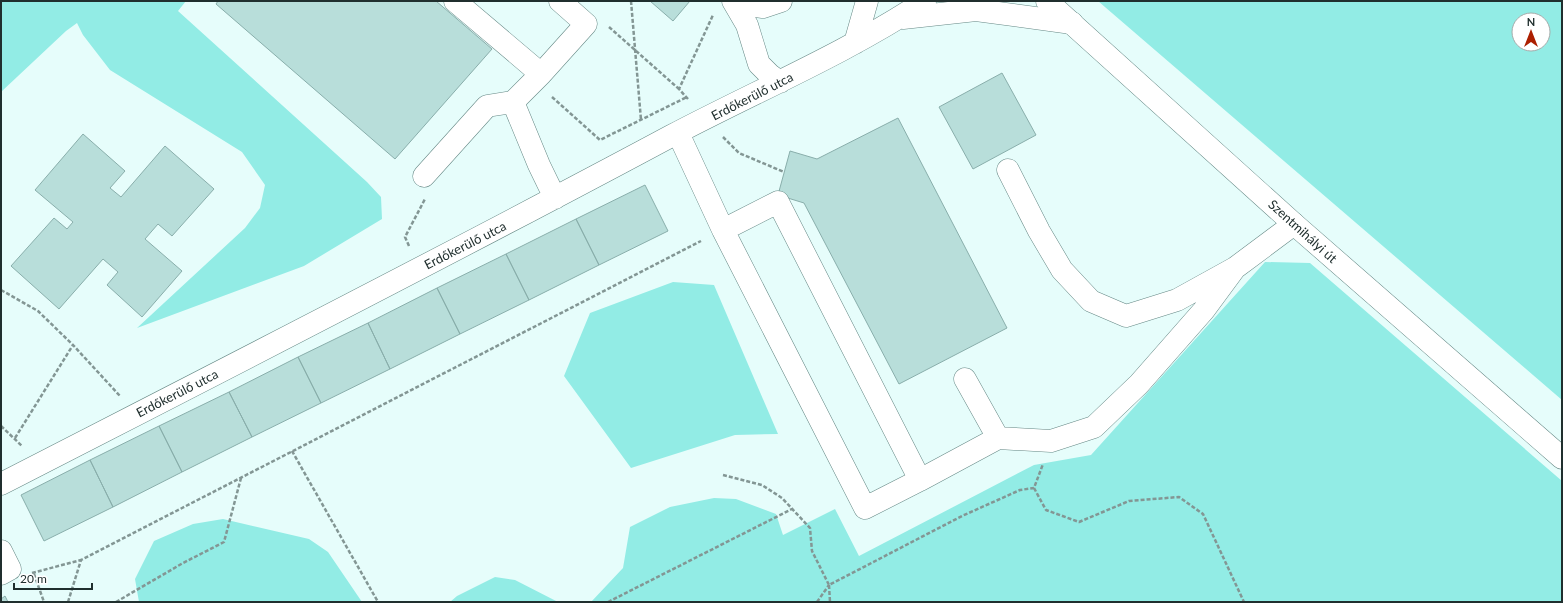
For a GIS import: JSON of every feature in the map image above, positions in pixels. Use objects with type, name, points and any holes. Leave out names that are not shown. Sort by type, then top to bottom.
[{"type":"street","points":[[455,1],[537,78]]},
{"type":"street","points":[[424,176],[487,106],[513,102],[586,24],[560,1]]},
{"type":"street","points":[[728,5],[763,7],[781,1]]},
{"type":"street","points":[[855,43],[867,1]]},
{"type":"street","name":"Erdőkerülő utca","points":[[1,484],[421,268],[678,133],[855,43],[898,19],[926,1]]},
{"type":"street","name":"Szentmihályi út","points":[[1046,1],[1294,224],[1562,458]]},
{"type":"street","points":[[728,5],[747,25],[759,64],[780,82]]},
{"type":"street","points":[[898,19],[976,10],[1072,23]]},
{"type":"street","points":[[749,97],[759,64]]},
{"type":"street","points":[[513,102],[539,165],[555,198]]},
{"type":"street","points":[[678,133],[723,230],[865,508],[998,438],[1051,441],[1094,427],[1144,378],[1204,310],[1235,268]]},
{"type":"street","points":[[1008,170],[1039,231],[1062,270],[1091,301],[1126,316],[1177,300],[1235,268],[1294,224]]},
{"type":"street","points":[[723,230],[778,202],[920,480]]},
{"type":"street","points":[[965,379],[998,438]]},
{"type":"path","points":[[631,1],[641,120]]},
{"type":"path","points":[[679,89],[728,5]]},
{"type":"path","points":[[586,24],[605,24],[635,52],[679,89],[739,153],[784,172]]},
{"type":"path","points":[[537,78],[547,92],[600,140],[687,97]]},
{"type":"path","points":[[421,268],[405,237],[428,194],[424,176]]},
{"type":"path","points":[[4,565],[34,574],[81,560],[723,230]]},
{"type":"path","points":[[1,290],[38,310],[73,345],[137,414]]},
{"type":"path","points":[[15,438],[73,345]]},
{"type":"path","points":[[292,451],[378,602]]},
{"type":"path","points":[[116,602],[183,563],[224,542],[241,478]]},
{"type":"path","points":[[1034,488],[1046,510],[1079,522],[1129,500],[1179,497],[1203,514],[1230,568],[1244,602]]},
{"type":"path","points":[[608,602],[792,509]]},
{"type":"path","points":[[68,602],[81,560]]},
{"type":"path","points":[[34,574],[44,602]]},
{"type":"path","points":[[817,602],[829,585],[830,602]]},
{"type":"shaded area","points":[[1,1],[186,1],[178,11],[367,182],[381,197],[382,219],[304,266],[137,328],[245,228],[260,208],[265,185],[242,152],[110,70],[83,35],[77,23],[66,31],[1,92]]},
{"type":"shaded area","points":[[1098,1],[1562,1],[1562,400]]},
{"type":"shaded area","points":[[1265,262],[1310,263],[1562,481],[1562,602],[591,602],[623,568],[630,527],[670,507],[714,498],[736,499],[776,514],[783,535],[835,509],[859,556],[1034,465],[1091,455]]},
{"type":"shaded area","points":[[673,282],[714,285],[778,434],[735,435],[631,468],[564,376],[590,313]]},
{"type":"shaded area","points":[[223,519],[309,539],[328,552],[362,602],[139,602],[135,579],[154,541],[193,524]]},
{"type":"shaded area","points":[[495,577],[515,580],[558,602],[450,602],[457,596]]},
{"type":"building","points":[[218,1],[436,1],[492,49],[395,159],[216,4]]},
{"type":"building","points":[[650,1],[690,1],[673,21]]},
{"type":"building","points":[[1002,73],[1036,135],[973,169],[939,107]]},
{"type":"building","points":[[898,118],[1007,328],[899,384],[804,203],[778,195],[790,151],[817,159]]},
{"type":"building","points":[[83,134],[125,171],[110,188],[121,197],[165,146],[214,189],[172,236],[158,224],[145,239],[182,271],[142,317],[107,285],[118,272],[103,259],[59,309],[11,266],[54,218],[67,229],[73,222],[35,190]]},
{"type":"building","points":[[645,185],[668,231],[599,265],[576,219]]},
{"type":"building","points":[[576,219],[599,265],[529,300],[506,254]]},
{"type":"building","points":[[506,254],[529,300],[460,334],[437,288]]},
{"type":"building","points":[[437,288],[460,334],[390,369],[368,323]]},
{"type":"building","points":[[368,323],[390,369],[321,403],[298,357]]},
{"type":"building","points":[[298,357],[321,403],[252,437],[229,392]]},
{"type":"building","points":[[229,392],[252,437],[182,472],[159,426]]},
{"type":"building","points":[[159,426],[182,472],[113,507],[90,460]]},
{"type":"building","points":[[90,460],[113,507],[44,541],[21,495]]},
{"type":"building","points":[[5,596],[8,602],[1,602],[1,599]]}]
